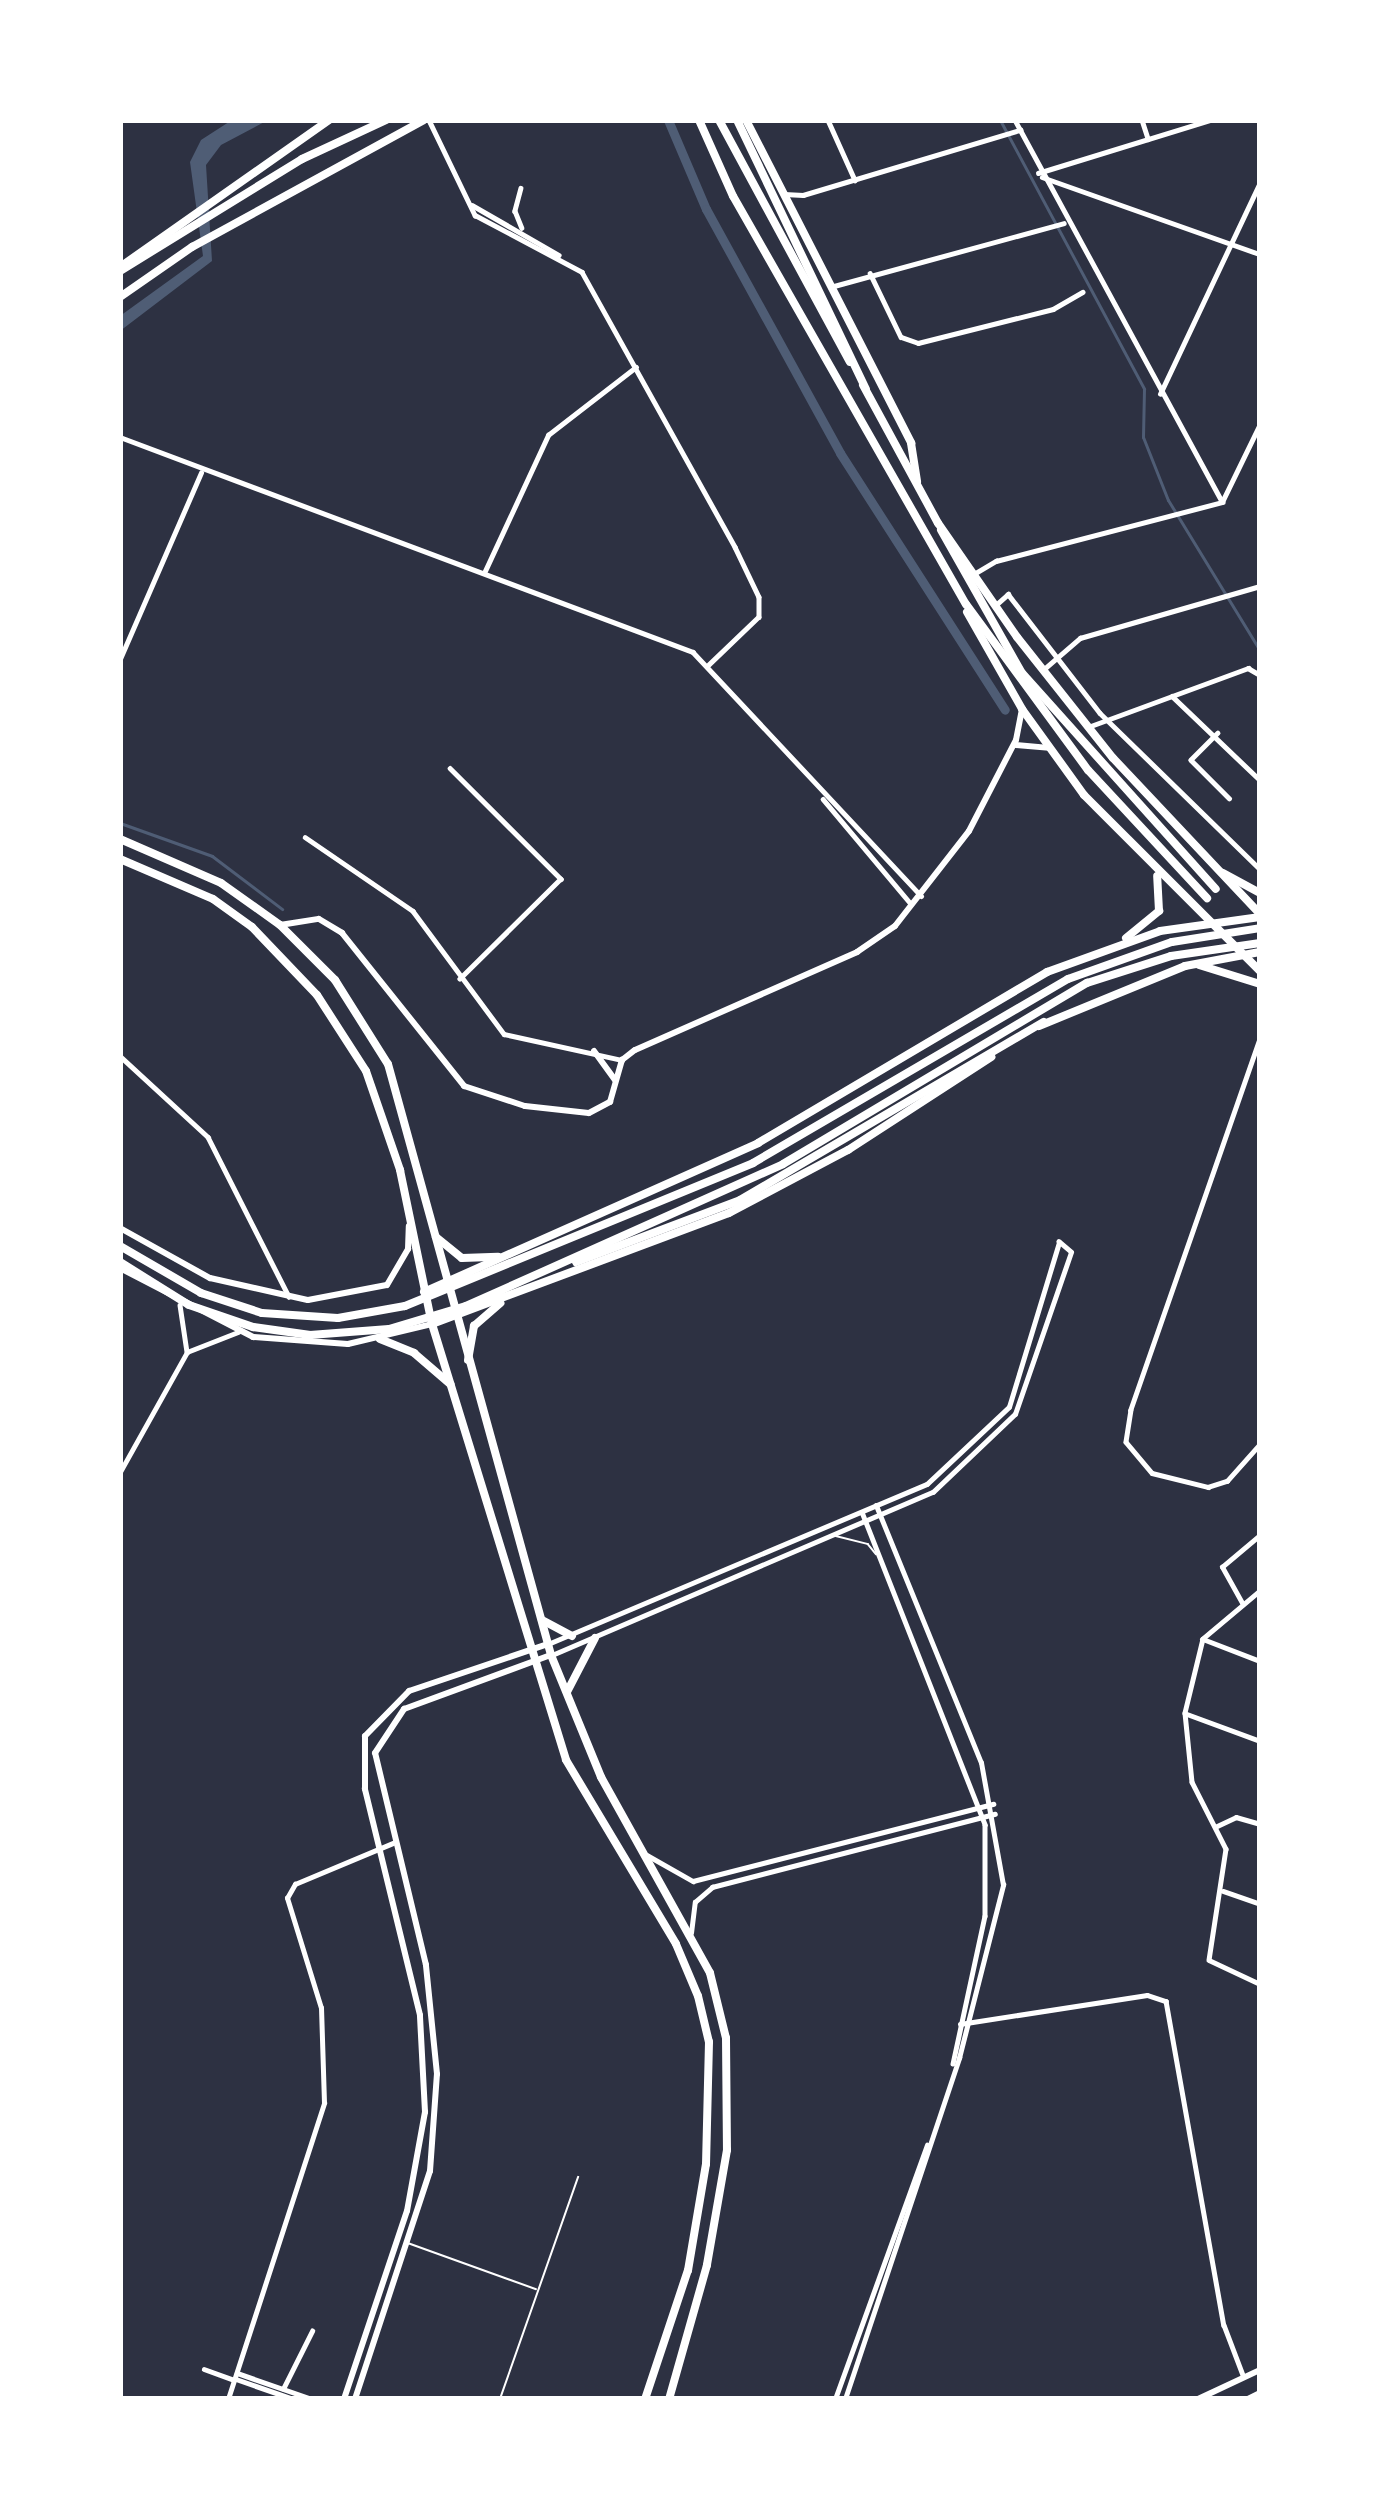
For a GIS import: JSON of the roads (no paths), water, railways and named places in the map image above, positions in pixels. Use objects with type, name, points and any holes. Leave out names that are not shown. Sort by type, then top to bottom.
[{"type":"main road","points":[[120,269],[329,120]]},
{"type":"main road","points":[[120,269],[302,159],[386,120]]},
{"type":"main road","points":[[120,297],[192,247],[427,120]]},
{"type":"main road","points":[[698,120],[733,196],[1022,709],[1146,861],[1260,971]]},
{"type":"main road","points":[[719,120],[938,523],[1088,727],[1260,915]]},
{"type":"main road","points":[[741,120],[866,389]]},
{"type":"main road","points":[[741,120],[911,443],[917,483]]},
{"type":"main road","points":[[938,523],[950,557],[1022,673],[1216,889]]},
{"type":"main road","points":[[966,604],[1088,770],[1207,898]]},
{"type":"main road","points":[[280,925],[323,920],[342,933],[475,1092],[590,1113],[610,1102],[622,1060],[857,952],[912,906],[960,847],[1013,747],[1022,709]]},
{"type":"main road","points":[[1013,747],[1051,749]]},
{"type":"main road","points":[[120,838],[258,907],[280,925],[334,980],[388,1064],[443,1283],[551,1655],[643,1852],[710,1972],[726,2038],[727,2150],[707,2265],[669,2399]]},
{"type":"main road","points":[[120,859],[229,910],[284,956],[366,1071],[432,1324],[566,1760],[676,1944],[709,2042],[698,2223],[645,2399]]},
{"type":"main road","points":[[1108,947],[1159,911],[1163,891],[1146,861]]},
{"type":"main road","points":[[1223,873],[1260,893]]},
{"type":"main road","points":[[424,1292],[711,1167],[1016,988],[1108,947],[1208,922],[1260,915]]},
{"type":"main road","points":[[297,940],[302,921]]},
{"type":"main road","points":[[120,1246],[201,1293],[262,1312],[338,1318],[405,1306],[753,1163],[1068,979],[1146,949],[1260,928]]},
{"type":"main road","points":[[120,1265],[189,1305],[310,1335],[389,1329],[562,1265],[783,1165],[1087,983],[1171,956],[1260,943]]},
{"type":"main road","points":[[562,1265],[646,1241],[740,1200],[1044,1022],[1185,966],[1260,952]]},
{"type":"main road","points":[[1185,966],[1209,965],[1260,984]]},
{"type":"main road","points":[[120,1265],[180,1305],[238,1331],[314,1345],[380,1339],[500,1303],[782,1187],[1044,1022]]},
{"type":"main road","points":[[594,1051],[616,1083]]},
{"type":"main road","points":[[428,1219],[452,1254],[498,1257]]},
{"type":"main road","points":[[120,1228],[218,1280],[289,1297],[353,1296],[387,1285],[408,1249],[409,1222]]},
{"type":"main road","points":[[200,1315],[218,1280]]},
{"type":"main road","points":[[471,1383],[466,1344],[500,1303]]},
{"type":"main road","points":[[380,1339],[414,1353],[451,1385]]},
{"type":"main road","points":[[541,1619],[572,1636]]},
{"type":"main road","points":[[566,1693],[596,1638]]},
{"type":"main road","points":[[344,2399],[418,2171],[424,2074],[412,1967],[361,1768],[365,1736],[382,1712],[409,1690],[548,1644]]},
{"type":"main road","points":[[356,2399],[430,2171],[437,2074],[426,1965],[374,1768],[392,1720],[434,1694],[551,1655]]},
{"type":"main road","points":[[1198,2399],[1260,2370]]},
{"type":"main road","points":[[1248,2399],[1260,2393]]},
{"type":"street","points":[[427,120],[471,205],[496,228],[559,255]]},
{"type":"street","points":[[828,120],[855,180]]},
{"type":"street","points":[[1015,120],[1061,224],[1222,502]]},
{"type":"street","points":[[1142,120],[1148,139]]},
{"type":"street","points":[[1038,173],[1210,120]]},
{"type":"street","points":[[784,194],[830,187],[1020,130]]},
{"type":"street","points":[[1050,169],[1060,182]]},
{"type":"street","points":[[1038,173],[1260,254]]},
{"type":"street","points":[[1160,394],[1260,182]]},
{"type":"street","points":[[521,188],[515,211],[525,233]]},
{"type":"street","points":[[471,205],[525,233],[582,272],[759,597],[756,625],[709,665]]},
{"type":"street","points":[[832,291],[869,273],[1061,224]]},
{"type":"street","points":[[869,273],[901,337],[918,344],[1053,309],[1083,292]]},
{"type":"street","points":[[485,572],[548,435],[636,367]]},
{"type":"street","points":[[974,574],[996,561],[1222,502],[1260,424]]},
{"type":"street","points":[[120,437],[201,473],[669,640],[709,665],[912,906]]},
{"type":"street","points":[[120,659],[201,473]]},
{"type":"street","points":[[1043,670],[1080,638],[1260,586]]},
{"type":"street","points":[[996,605],[1009,594],[1054,660],[1106,719],[1260,869]]},
{"type":"street","points":[[1088,727],[1248,668],[1260,675]]},
{"type":"street","points":[[1172,697],[1258,776]]},
{"type":"street","points":[[1215,735],[1191,763],[1228,798]]},
{"type":"street","points":[[450,768],[561,879],[460,979]]},
{"type":"street","points":[[823,799],[921,896]]},
{"type":"street","points":[[305,837],[413,911],[504,1034],[622,1060]]},
{"type":"street","points":[[1260,1039],[1130,1410],[1129,1450],[1151,1473],[1208,1487],[1227,1481],[1260,1444]]},
{"type":"street","points":[[120,1056],[162,1087],[218,1151],[289,1297]]},
{"type":"street","points":[[548,1644],[927,1484],[1009,1407],[1064,1245],[1071,1252],[1015,1414],[933,1492],[551,1655]]},
{"type":"street","points":[[120,1472],[187,1352],[180,1305]]},
{"type":"street","points":[[187,1352],[238,1331]]},
{"type":"street","points":[[845,2399],[970,2023],[1003,1885],[993,1804],[876,1506]]},
{"type":"street","points":[[862,1512],[984,1815],[988,1893],[953,2064]]},
{"type":"street","points":[[1242,1603],[1222,1567],[1260,1535]]},
{"type":"street","points":[[1260,1591],[1203,1639],[1185,1713],[1192,1782],[1226,1850],[1210,1962],[1260,1984]]},
{"type":"street","points":[[1203,1639],[1260,1661]]},
{"type":"street","points":[[1185,1713],[1260,1741]]},
{"type":"street","points":[[643,1852],[693,1881],[993,1804]]},
{"type":"street","points":[[691,1935],[694,1902],[712,1886],[995,1814]]},
{"type":"street","points":[[1215,1828],[1238,1817],[1260,1824]]},
{"type":"street","points":[[228,2399],[324,2103],[321,2008],[287,1898],[295,1884],[393,1843]]},
{"type":"street","points":[[1223,1891],[1260,1904]]},
{"type":"street","points":[[975,1966],[986,1969]]},
{"type":"street","points":[[960,2024],[1148,1995],[1166,2001],[1224,2325],[1244,2378]]},
{"type":"street","points":[[835,2399],[927,2145]]},
{"type":"street","points":[[284,2389],[312,2331]]},
{"type":"street","points":[[204,2369],[312,2399]]},
{"type":"street","points":[[235,2377],[292,2399]]},
{"type":"lane","points":[[830,1535],[868,1544],[886,1567]]},
{"type":"lane","points":[[500,2399],[578,2177]]},
{"type":"lane","points":[[399,2240],[540,2290]]},
{"type":"water","points":[[232,120],[268,120],[221,145],[206,165],[212,261],[120,331],[120,316],[203,256],[190,162],[201,140]]},
{"type":"waterway","points":[[668,120],[706,209],[840,453],[1005,710]]},
{"type":"waterway","points":[[1000,120],[1144,389],[1143,437],[1168,500],[1260,651]]},
{"type":"waterway","points":[[120,823],[212,856],[282,909]]}]
